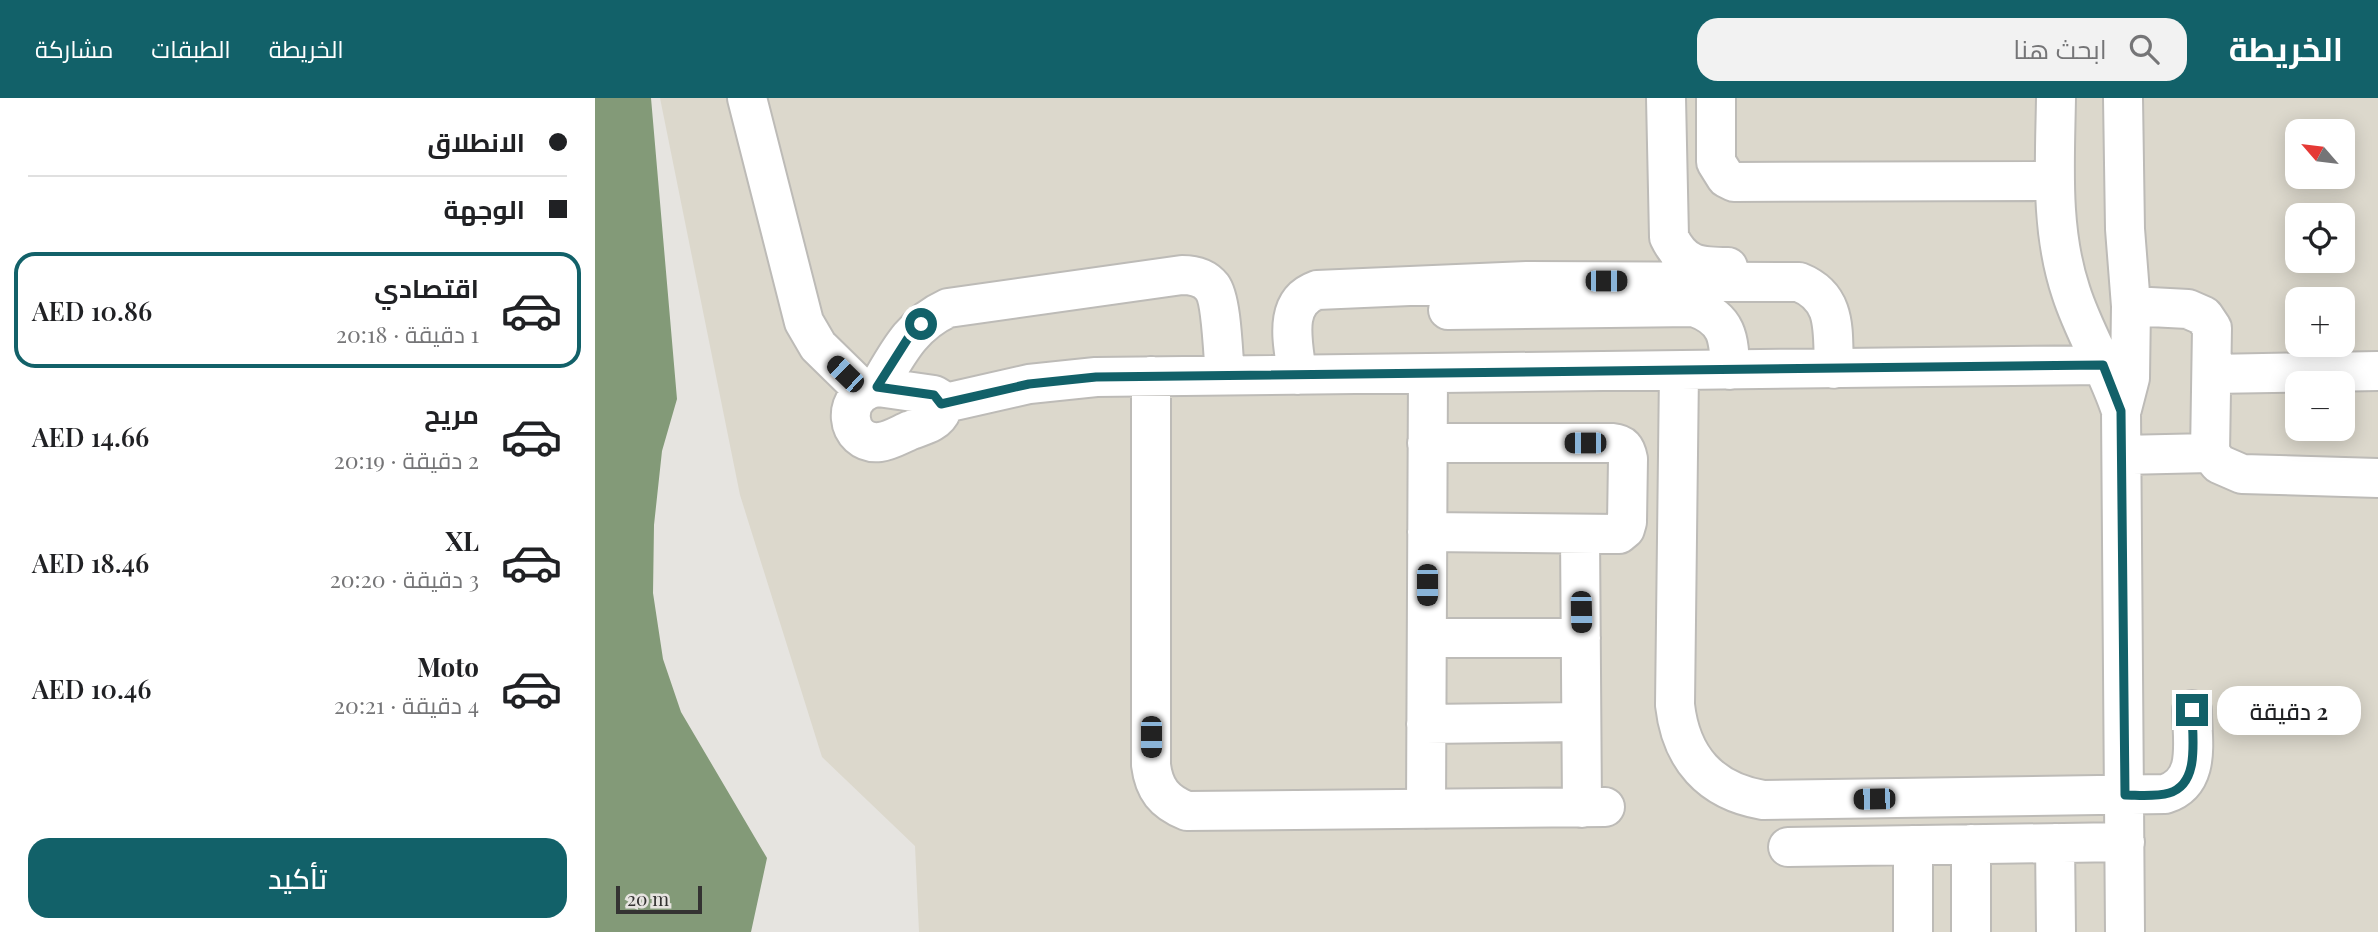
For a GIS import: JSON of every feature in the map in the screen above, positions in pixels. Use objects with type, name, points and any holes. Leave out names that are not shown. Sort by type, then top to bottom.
[{"type":"street","points":[[747,98],[804,322],[818,346],[871,389],[934,395],[941,404],[942,411],[935,421],[880,442],[870,442],[860,437],[850,419],[855,398],[871,389],[910,335],[927,319],[948,308],[1182,275],[1199,278],[1213,288],[1217,296],[1225,376]]},
{"type":"street","points":[[1667,98],[1667,225],[1675,249],[1694,265],[1805,267],[1820,273],[1833,284],[1842,298],[1846,313],[1843,369]]},
{"type":"street","points":[[1716,98],[1716,162],[1720,171],[1734,182],[2055,181]]},
{"type":"street","points":[[2056,98],[2055,181],[2058,236],[2071,294],[2121,411],[2125,932]]},
{"type":"street","points":[[2121,411],[2126,401],[2130,378],[2131,306],[2125,229],[2123,98]]},
{"type":"street","points":[[2071,294],[2088,295],[2105,290],[2119,280],[2129,266]]},
{"type":"street","points":[[1297,375],[1292,321],[1299,301],[1307,294],[1317,290],[1527,281],[1799,282],[1811,286],[1828,306],[1843,369]]},
{"type":"street","points":[[2131,306],[2188,309],[2204,316],[2212,328],[2210,453],[2219,464],[2242,474],[2378,478]]},
{"type":"street","points":[[1448,310],[1694,307],[1707,311],[1725,330],[1729,343],[1730,370]]},
{"type":"street","points":[[941,404],[1029,384],[1151,376],[2103,365]]},
{"type":"street","points":[[1679,371],[1677,722],[1682,739],[1701,770],[1729,791],[1763,800],[2165,794],[2176,791],[2190,774],[2192,710]]},
{"type":"street","points":[[2211,374],[2378,371]]},
{"type":"street","points":[[1426,809],[1428,373]]},
{"type":"street","points":[[1151,376],[1151,765],[1153,780],[1160,795],[1172,805],[1187,811],[1593,807],[1581,722],[1580,534]]},
{"type":"street","points":[[1427,443],[1621,444],[1628,459],[1625,529],[1619,534],[1427,531]]},
{"type":"street","points":[[2122,455],[2210,453]]},
{"type":"street","points":[[1427,638],[1581,638]]},
{"type":"street","points":[[1426,724],[1581,722]]},
{"type":"street","points":[[1913,845],[1913,932]]},
{"type":"street","points":[[1788,846],[1971,845],[2055,855],[2125,854]]},
{"type":"street","points":[[1971,845],[1971,932]]},
{"type":"street","points":[[2055,855],[2056,932]]},
{"type":"shaded area","points":[[595,98],[651,98],[677,399],[662,451],[654,525],[653,593],[663,659],[681,712],[767,858],[751,932],[595,932]]},
{"type":"shaded area","points":[[660,98],[2378,98],[2378,932],[919,932],[915,846],[822,757],[740,495]]},
{"type":"route","points":[[921,324],[910,335],[877,387],[934,395],[939,398],[941,404],[1029,384],[1096,377],[2103,365],[2121,411],[2125,795],[2165,794],[2176,791],[2185,783],[2192,763],[2192,710]]}]
